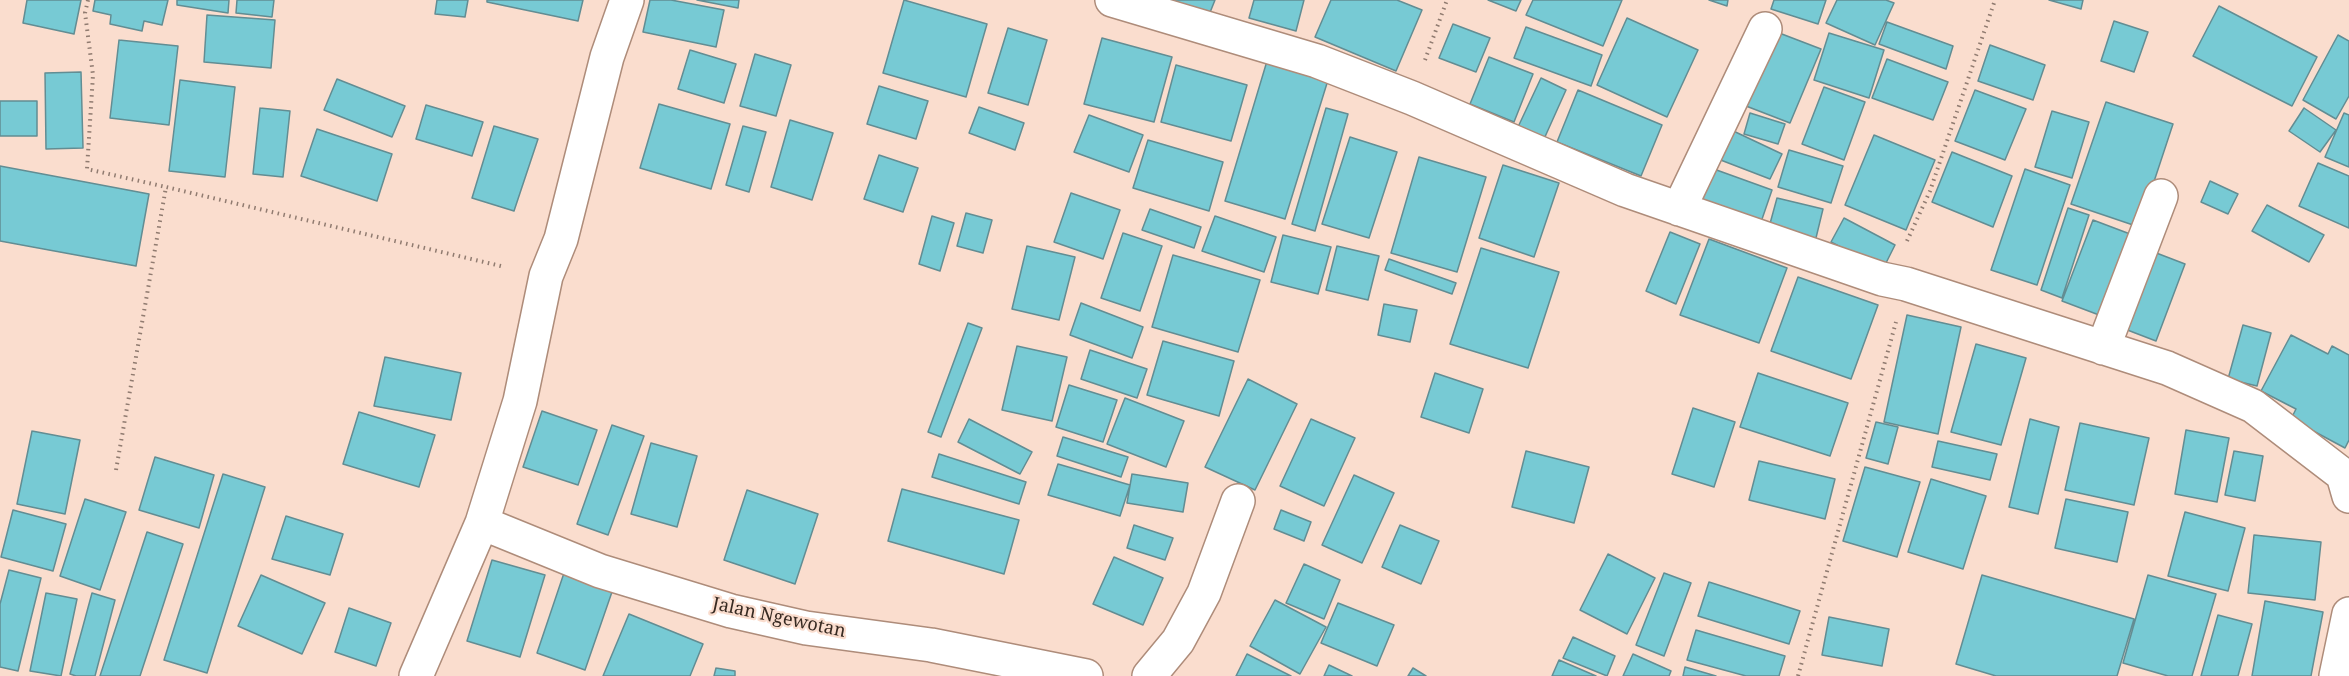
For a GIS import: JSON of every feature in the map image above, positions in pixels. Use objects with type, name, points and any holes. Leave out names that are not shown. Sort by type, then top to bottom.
[{"type":"street","points":[[416,676],[482,523],[520,401],[546,276],[561,239],[607,57],[627,0]]},
{"type":"street","points":[[1112,0],[1317,61],[1412,98],[1625,190],[1894,282],[2167,368],[2253,406],[2347,481]]},
{"type":"street","points":[[1680,209],[1765,29]]},
{"type":"street","points":[[2103,348],[2161,196]]},
{"type":"street","points":[[1149,676],[1178,641],[1204,593],[1238,501]]},
{"type":"street","name":"Jalan Ngewotan","points":[[482,523],[600,571],[731,611],[806,628],[931,645],[1086,676]]},
{"type":"street","points":[[2336,676],[2349,614]]},
{"type":"path","points":[[88,0],[86,14],[93,75],[87,169],[546,276]]},
{"type":"path","points":[[1412,98],[1447,0]]},
{"type":"path","points":[[1798,676],[1894,282],[1930,191],[1995,0]]},
{"type":"path","points":[[116,470],[166,187]]},
{"type":"building","points":[[27,0],[81,0],[74,34],[23,23]]},
{"type":"building","points":[[95,0],[168,0],[162,25],[144,21],[142,31],[110,24],[111,15],[93,11]]},
{"type":"building","points":[[177,0],[229,0],[228,13],[177,5]]},
{"type":"building","points":[[237,0],[274,0],[272,17],[236,13]]},
{"type":"building","points":[[437,0],[468,0],[465,17],[435,14]]},
{"type":"building","points":[[487,0],[583,0],[578,21],[487,2]]},
{"type":"building","points":[[650,0],[671,0],[724,10],[716,47],[643,32]]},
{"type":"building","points":[[697,0],[739,0],[738,8]]},
{"type":"building","points":[[904,0],[987,24],[966,97],[883,73]]},
{"type":"building","points":[[1175,0],[1215,0],[1207,20],[1172,6]]},
{"type":"building","points":[[1254,0],[1304,0],[1296,31],[1249,18]]},
{"type":"building","points":[[1331,0],[1397,0],[1422,10],[1396,71],[1315,37]]},
{"type":"building","points":[[1488,0],[1521,0],[1516,11]]},
{"type":"building","points":[[1533,0],[1622,0],[1603,46],[1526,15]]},
{"type":"building","points":[[1709,0],[1728,0],[1727,6]]},
{"type":"building","points":[[1774,0],[1826,0],[1818,24],[1771,9]]},
{"type":"building","points":[[1837,0],[1886,0],[1894,3],[1875,45],[1826,23]]},
{"type":"building","points":[[2049,0],[2083,0],[2081,9]]},
{"type":"building","points":[[2219,6],[2317,57],[2292,106],[2193,56]]},
{"type":"building","points":[[207,15],[275,20],[271,68],[204,62]]},
{"type":"building","points":[[1627,18],[1698,50],[1667,117],[1597,85]]},
{"type":"building","points":[[2114,21],[2148,32],[2134,72],[2101,61]]},
{"type":"building","points":[[1887,22],[1953,46],[1946,69],[1879,44]]},
{"type":"building","points":[[1453,24],[1490,38],[1476,72],[1439,58]]},
{"type":"building","points":[[1526,27],[1602,55],[1591,86],[1514,58]]},
{"type":"building","points":[[1008,28],[1047,40],[1028,105],[988,93]]},
{"type":"building","points":[[1774,31],[1821,49],[1790,123],[1746,106]]},
{"type":"building","points":[[1829,33],[1884,50],[1869,98],[1814,80]]},
{"type":"building","points":[[2338,35],[2349,41],[2349,96],[2336,119],[2303,100]]},
{"type":"building","points":[[1102,38],[1172,57],[1154,122],[1084,104]]},
{"type":"building","points":[[119,40],[178,46],[169,125],[110,118]]},
{"type":"building","points":[[1990,45],[2045,65],[2033,100],[1978,81]]},
{"type":"building","points":[[690,50],[736,64],[724,103],[678,89]]},
{"type":"building","points":[[755,54],[791,65],[776,116],[740,106]]},
{"type":"building","points":[[1489,57],[1533,74],[1514,122],[1470,104]]},
{"type":"building","points":[[1887,59],[1948,82],[1933,120],[1872,98]]},
{"type":"building","points":[[1267,61],[1328,80],[1285,219],[1225,201]]},
{"type":"building","points":[[1176,65],[1247,85],[1231,141],[1161,122]]},
{"type":"building","points":[[81,72],[83,148],[46,149],[45,73]]},
{"type":"building","points":[[1541,78],[1566,90],[1544,139],[1518,127]]},
{"type":"building","points":[[337,79],[405,106],[392,137],[324,110]]},
{"type":"building","points":[[180,80],[235,87],[225,177],[169,171]]},
{"type":"building","points":[[879,86],[928,101],[916,139],[867,124]]},
{"type":"building","points":[[1824,87],[1865,102],[1844,160],[1802,144]]},
{"type":"building","points":[[1578,90],[1662,125],[1641,176],[1557,142]]},
{"type":"building","points":[[1975,90],[2026,109],[2005,160],[1955,141]]},
{"type":"building","points":[[0,101],[37,101],[37,136],[0,136]]},
{"type":"building","points":[[2106,102],[2173,124],[2139,227],[2071,204]]},
{"type":"building","points":[[659,104],[730,124],[711,189],[640,168]]},
{"type":"building","points":[[426,105],[483,122],[472,156],[416,139]]},
{"type":"building","points":[[979,107],[1024,123],[1015,150],[969,133]]},
{"type":"building","points":[[260,108],[290,111],[283,177],[253,174]]},
{"type":"building","points":[[1326,108],[1348,114],[1315,231],[1292,224]]},
{"type":"building","points":[[2304,108],[2336,130],[2320,152],[2289,131]]},
{"type":"building","points":[[2052,111],[2089,122],[2072,178],[2035,167]]},
{"type":"building","points":[[1750,113],[1785,124],[1778,144],[1744,134]]},
{"type":"building","points":[[2344,113],[2349,115],[2349,167],[2325,157]]},
{"type":"building","points":[[1089,115],[1143,135],[1129,172],[1074,152]]},
{"type":"building","points":[[790,120],[833,133],[812,200],[771,187]]},
{"type":"building","points":[[494,126],[538,139],[514,211],[472,198]]},
{"type":"building","points":[[743,126],[766,132],[749,192],[726,185]]},
{"type":"building","points":[[1727,128],[1782,154],[1770,179],[1718,159]]},
{"type":"building","points":[[317,129],[392,154],[377,201],[301,176]]},
{"type":"building","points":[[1874,135],[1935,160],[1906,230],[1845,205]]},
{"type":"building","points":[[1350,137],[1397,152],[1369,238],[1322,224]]},
{"type":"building","points":[[1148,140],[1223,162],[1209,211],[1133,188]]},
{"type":"building","points":[[1789,150],[1843,166],[1831,203],[1778,187]]},
{"type":"building","points":[[1952,152],[2012,176],[1993,227],[1932,202]]},
{"type":"building","points":[[879,155],[918,168],[903,212],[864,199]]},
{"type":"building","points":[[1419,157],[1486,177],[1457,272],[1391,253]]},
{"type":"building","points":[[2318,163],[2349,176],[2349,228],[2299,206]]},
{"type":"building","points":[[1503,165],[1559,183],[1534,257],[1479,238]]},
{"type":"building","points":[[0,166],[149,194],[136,266],[0,241]]},
{"type":"building","points":[[1711,168],[1772,190],[1760,225],[1699,204]]},
{"type":"building","points":[[2025,169],[2070,185],[2037,285],[1991,270]]},
{"type":"building","points":[[2210,181],[2238,194],[2228,214],[2201,202]]},
{"type":"building","points":[[1071,193],[1120,210],[1103,259],[1054,242]]},
{"type":"building","points":[[1777,198],[1823,209],[1815,242],[1768,231]]},
{"type":"building","points":[[2267,205],[2324,235],[2309,262],[2252,231]]},
{"type":"building","points":[[2068,208],[2089,215],[2062,298],[2041,290]]},
{"type":"building","points":[[1150,209],[1201,227],[1194,248],[1142,230]]},
{"type":"building","points":[[966,213],[992,220],[983,253],[957,246]]},
{"type":"building","points":[[932,216],[954,223],[940,271],[919,264]]},
{"type":"building","points":[[1215,216],[1276,237],[1264,272],[1202,251]]},
{"type":"building","points":[[1844,218],[1895,245],[1883,269],[1831,242]]},
{"type":"building","points":[[2093,220],[2138,237],[2107,318],[2062,301]]},
{"type":"building","points":[[1670,232],[1700,244],[1676,304],[1646,291]]},
{"type":"building","points":[[1123,233],[1162,246],[1140,311],[1101,298]]},
{"type":"building","points":[[1283,235],[1331,247],[1318,294],[1271,282]]},
{"type":"building","points":[[1709,239],[1787,268],[1759,343],[1680,315]]},
{"type":"building","points":[[1027,246],[1075,257],[1059,320],[1012,309]]},
{"type":"building","points":[[1337,246],[1379,256],[1368,300],[1326,290]]},
{"type":"building","points":[[1481,248],[1559,272],[1528,368],[1450,344]]},
{"type":"building","points":[[2146,249],[2185,264],[2156,341],[2117,326]]},
{"type":"building","points":[[1173,255],[1260,280],[1238,352],[1152,327]]},
{"type":"building","points":[[1389,259],[1456,283],[1452,294],[1385,270]]},
{"type":"building","points":[[1798,277],[1878,305],[1851,379],[1771,351]]},
{"type":"building","points":[[1081,303],[1143,327],[1132,358],[1070,335]]},
{"type":"building","points":[[1384,304],[1417,310],[1410,342],[1378,335]]},
{"type":"building","points":[[1907,315],[1961,327],[1938,434],[1884,422]]},
{"type":"building","points":[[968,323],[982,328],[941,437],[928,432]]},
{"type":"building","points":[[2243,325],[2271,333],[2257,386],[2228,379]]},
{"type":"building","points":[[2291,335],[2328,354],[2332,346],[2349,355],[2349,440],[2345,448],[2291,419],[2296,409],[2261,391]]},
{"type":"building","points":[[1163,341],[1234,361],[1219,416],[1147,395]]},
{"type":"building","points":[[1976,344],[2026,358],[2001,445],[1951,432]]},
{"type":"building","points":[[1017,346],[1067,357],[1052,421],[1002,410]]},
{"type":"building","points":[[1090,350],[1147,369],[1137,398],[1081,379]]},
{"type":"building","points":[[385,357],[461,373],[451,420],[374,406]]},
{"type":"building","points":[[1435,373],[1483,389],[1469,433],[1421,417]]},
{"type":"building","points":[[1758,373],[1848,403],[1830,456],[1740,427]]},
{"type":"building","points":[[1248,379],[1297,404],[1255,490],[1205,467]]},
{"type":"building","points":[[1069,385],[1117,400],[1103,442],[1056,427]]},
{"type":"building","points":[[1125,398],[1184,421],[1166,467],[1107,444]]},
{"type":"building","points":[[1693,408],[1735,422],[1714,487],[1672,474]]},
{"type":"building","points":[[542,411],[597,430],[578,485],[523,467]]},
{"type":"building","points":[[359,412],[435,435],[419,487],[343,464]]},
{"type":"building","points":[[969,419],[1032,452],[1020,474],[958,442]]},
{"type":"building","points":[[1311,419],[1355,438],[1324,506],[1280,486]]},
{"type":"building","points":[[2030,419],[2059,427],[2038,514],[2009,507]]},
{"type":"building","points":[[1876,422],[1898,427],[1888,464],[1866,458]]},
{"type":"building","points":[[2080,423],[2149,438],[2134,505],[2065,490]]},
{"type":"building","points":[[612,425],[644,436],[608,535],[577,524]]},
{"type":"building","points":[[2186,430],[2229,438],[2217,502],[2175,494]]},
{"type":"building","points":[[32,431],[80,440],[65,514],[17,504]]},
{"type":"building","points":[[1063,437],[1128,457],[1121,477],[1057,456]]},
{"type":"building","points":[[1938,441],[1997,454],[1990,480],[1932,467]]},
{"type":"building","points":[[651,443],[697,456],[677,527],[631,514]]},
{"type":"building","points":[[1526,451],[1589,467],[1574,523],[1512,507]]},
{"type":"building","points":[[2234,451],[2263,456],[2255,501],[2225,495]]},
{"type":"building","points":[[939,454],[1026,482],[1019,504],[932,477]]},
{"type":"building","points":[[155,457],[214,475],[199,528],[139,510]]},
{"type":"building","points":[[1759,461],[1835,479],[1825,519],[1749,500]]},
{"type":"building","points":[[1058,464],[1130,485],[1120,516],[1048,495]]},
{"type":"building","points":[[1865,467],[1920,482],[1897,557],[1843,541]]},
{"type":"building","points":[[223,474],[265,487],[207,673],[164,660]]},
{"type":"building","points":[[1132,474],[1188,483],[1183,512],[1127,503]]},
{"type":"building","points":[[1354,475],[1394,493],[1362,563],[1322,545]]},
{"type":"building","points":[[1931,479],[1986,496],[1963,569],[1908,552]]},
{"type":"building","points":[[902,489],[1019,520],[1004,574],[888,541]]},
{"type":"building","points":[[747,490],[818,514],[795,584],[724,560]]},
{"type":"building","points":[[85,499],[126,512],[100,590],[60,576]]},
{"type":"building","points":[[2066,499],[2128,512],[2117,562],[2055,548]]},
{"type":"building","points":[[13,510],[66,524],[53,571],[1,557]]},
{"type":"building","points":[[1281,510],[1311,522],[1304,541],[1274,529]]},
{"type":"building","points":[[2185,512],[2245,528],[2228,591],[2168,576]]},
{"type":"building","points":[[286,516],[343,534],[330,575],[272,559]]},
{"type":"building","points":[[1134,525],[1173,538],[1165,560],[1127,548]]},
{"type":"building","points":[[1400,525],[1439,541],[1421,584],[1382,567]]},
{"type":"building","points":[[147,532],[183,544],[160,615],[140,676],[100,676]]},
{"type":"building","points":[[2254,535],[2321,542],[2315,600],[2248,593]]},
{"type":"building","points":[[1608,554],[1655,578],[1627,634],[1580,610]]},
{"type":"building","points":[[1114,557],[1163,578],[1143,625],[1093,604]]},
{"type":"building","points":[[492,560],[545,575],[520,657],[467,641]]},
{"type":"building","points":[[1304,564],[1340,580],[1324,619],[1286,603]]},
{"type":"building","points":[[9,570],[41,578],[18,671],[0,667],[0,604]]},
{"type":"building","points":[[564,573],[613,589],[585,670],[537,653]]},
{"type":"building","points":[[1664,573],[1691,583],[1664,656],[1636,645]]},
{"type":"building","points":[[261,575],[325,603],[302,654],[238,626]]},
{"type":"building","points":[[1982,575],[2134,619],[2117,676],[1996,676],[1956,664]]},
{"type":"building","points":[[2148,575],[2216,594],[2192,676],[2168,676],[2123,663]]},
{"type":"building","points":[[1709,582],[1800,611],[1789,644],[1698,616]]},
{"type":"building","points":[[46,593],[77,599],[61,676],[30,671]]},
{"type":"building","points":[[92,593],[115,600],[95,676],[76,676],[70,674]]},
{"type":"building","points":[[1275,600],[1326,627],[1300,674],[1250,646]]},
{"type":"building","points":[[2265,601],[2323,612],[2311,676],[2252,676]]},
{"type":"building","points":[[1338,603],[1394,625],[1377,666],[1321,643]]},
{"type":"building","points":[[349,608],[391,623],[376,666],[335,652]]},
{"type":"building","points":[[629,614],[703,644],[690,676],[603,676]]},
{"type":"building","points":[[2218,615],[2252,624],[2238,676],[2201,676]]},
{"type":"building","points":[[1829,617],[1889,629],[1882,666],[1822,655]]},
{"type":"building","points":[[1696,630],[1785,656],[1779,676],[1746,676],[1687,660]]},
{"type":"building","points":[[1573,637],[1615,656],[1607,676],[1563,658]]},
{"type":"building","points":[[1247,654],[1291,676],[1236,676]]},
{"type":"building","points":[[1633,654],[1671,671],[1669,676],[1623,676]]},
{"type":"building","points":[[1559,660],[1596,676],[1552,676]]},
{"type":"building","points":[[1329,665],[1352,676],[1324,676]]},
{"type":"building","points":[[1685,667],[1716,676],[1683,676]]},
{"type":"building","points":[[716,668],[735,671],[735,676],[714,676]]},
{"type":"building","points":[[1413,668],[1426,676],[1408,676]]}]
